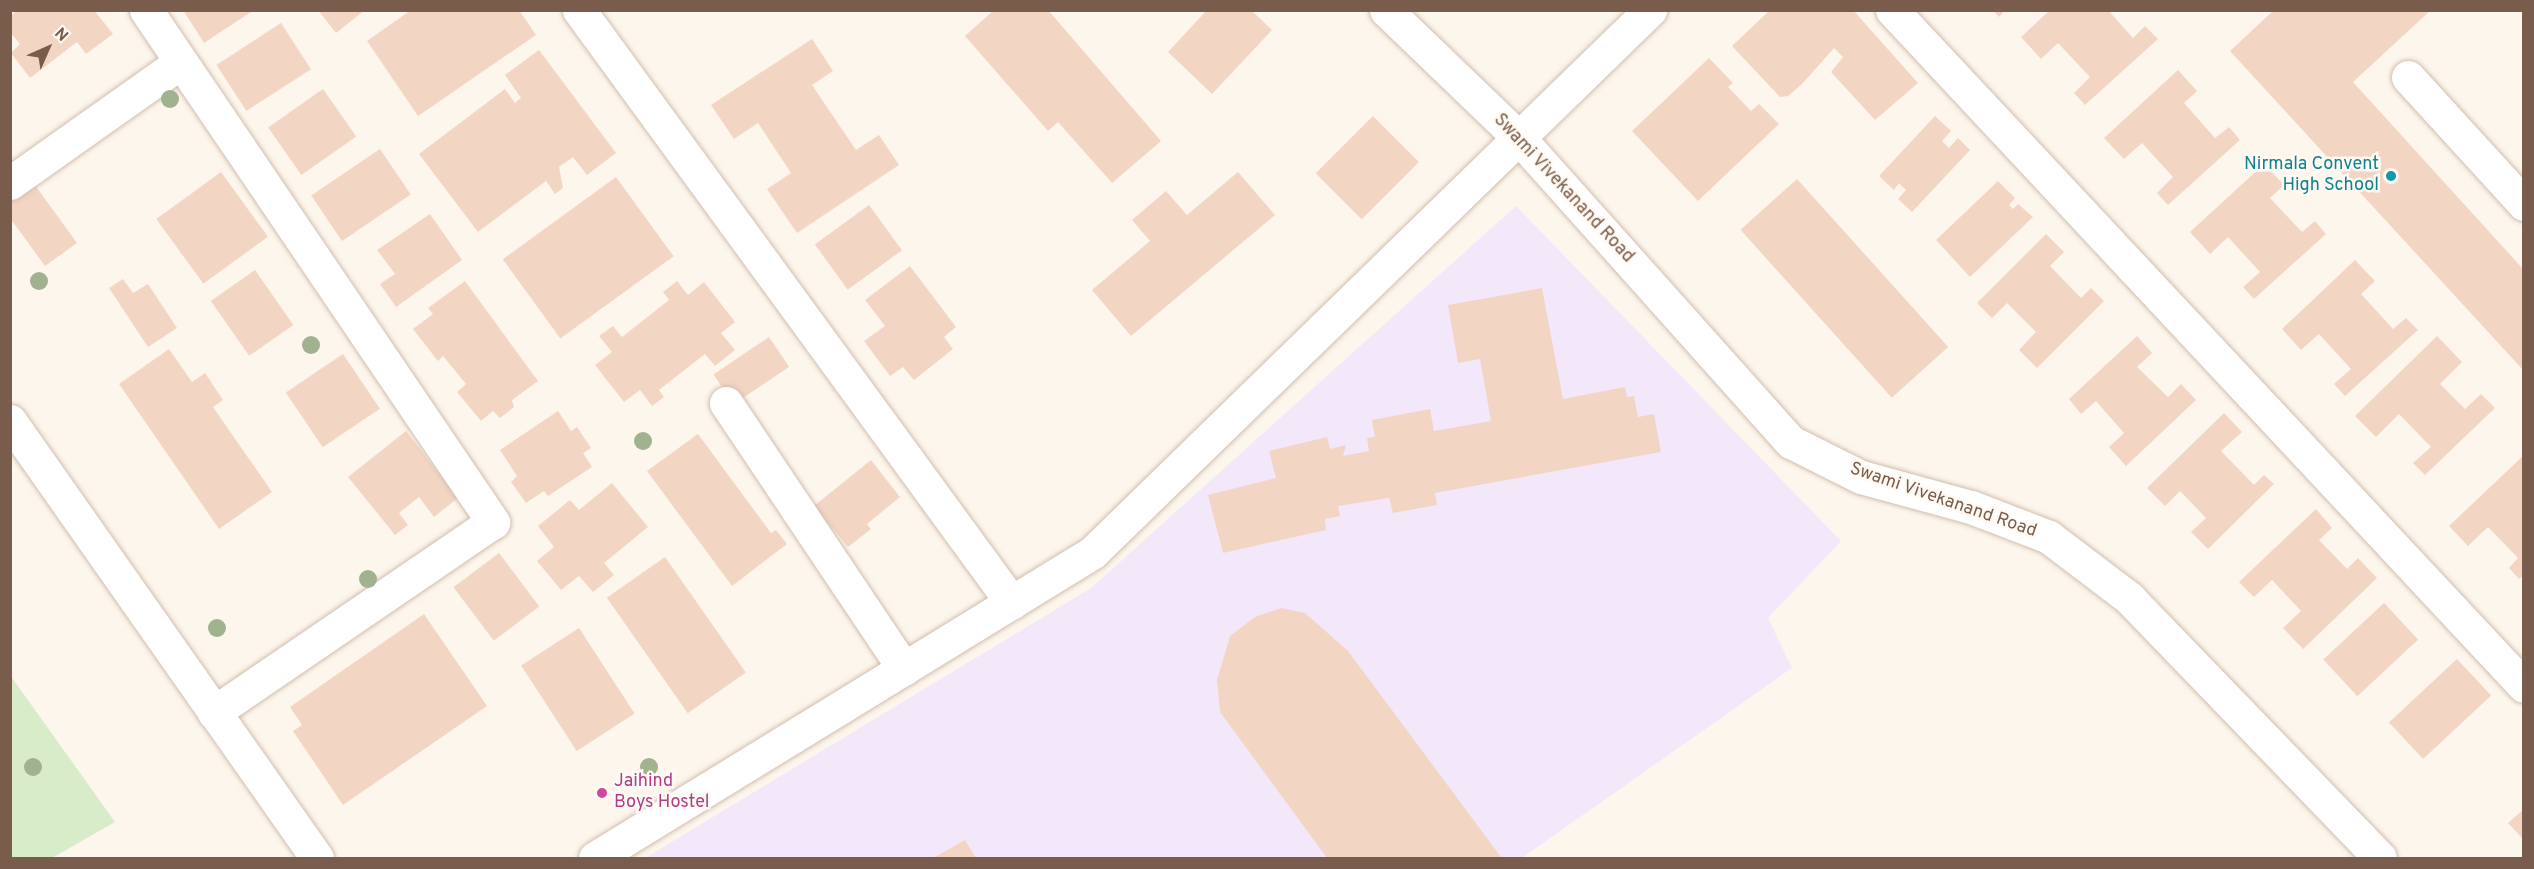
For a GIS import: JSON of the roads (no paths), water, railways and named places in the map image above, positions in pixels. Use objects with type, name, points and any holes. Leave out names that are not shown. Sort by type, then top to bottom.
[{"type":"street","points":[[146,10],[493,522],[214,712]]},
{"type":"street","points":[[579,10],[1012,603]]},
{"type":"street","name":"Swami Vivekanand Road","points":[[1386,10],[1519,138],[1791,442],[1861,477],[1971,507],[2049,537],[2129,598],[2380,858]]},
{"type":"street","points":[[596,858],[1092,553],[1650,10]]},
{"type":"street","points":[[1892,10],[2523,686]]},
{"type":"street","points":[[10,183],[181,62]]},
{"type":"street","points":[[2409,77],[2523,204]]},
{"type":"street","points":[[726,403],[904,669]]},
{"type":"street","points":[[10,421],[317,858]]},
{"type":"place","name":"Nirmala Convent High School","points":[[2391,176]]},
{"type":"place","name":"Jaihind Boys Hostel","points":[[602,793]]}]
